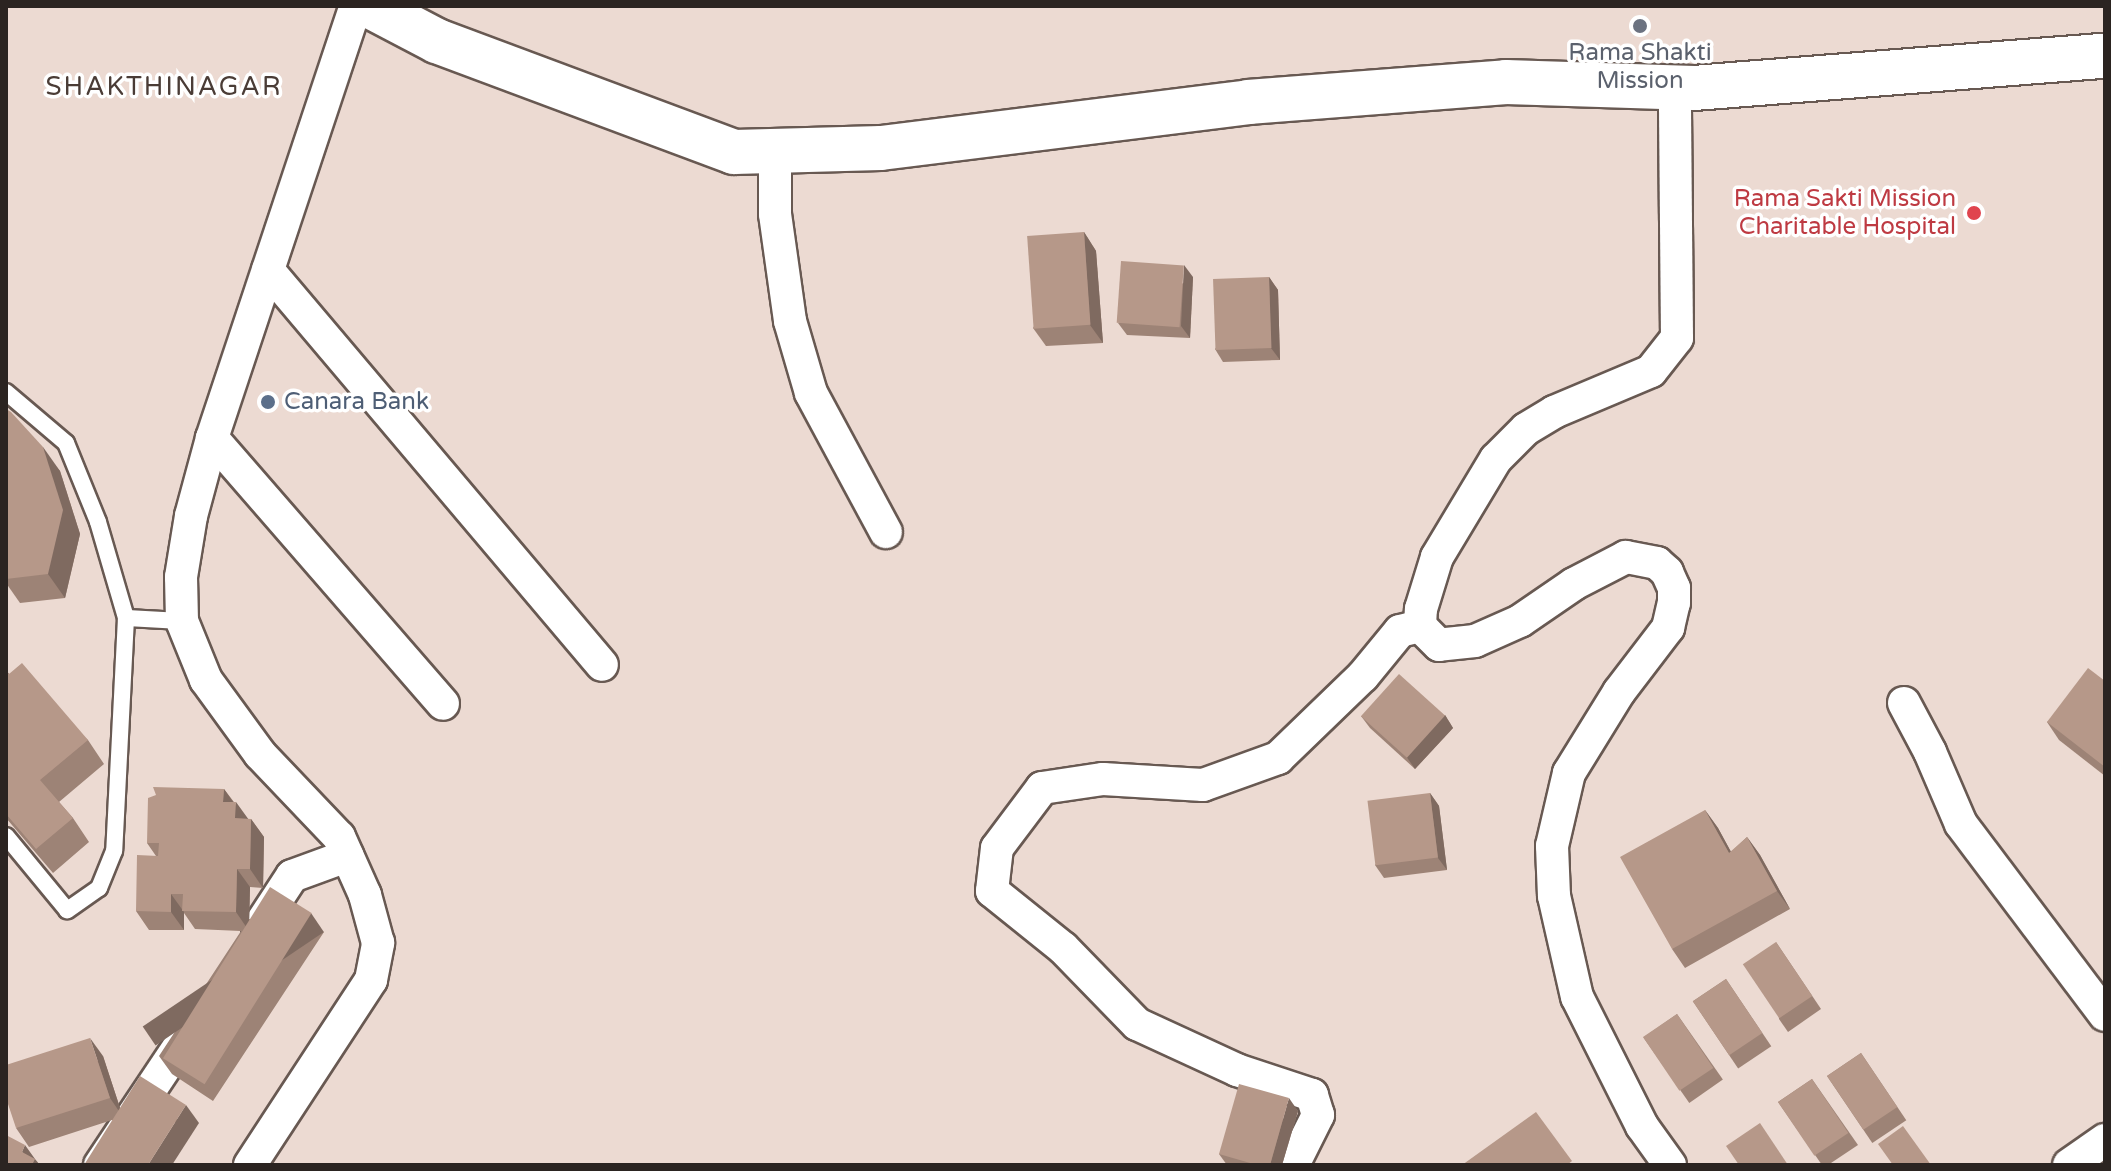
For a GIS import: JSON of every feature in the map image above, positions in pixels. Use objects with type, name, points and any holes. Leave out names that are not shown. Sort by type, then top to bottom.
[{"type":"street","points":[[250,1165],[371,980],[378,943],[365,895],[339,837],[260,754],[206,680],[182,621],[181,577],[191,516],[212,438],[356,6]]},
{"type":"street","points":[[370,6],[437,41],[734,152],[881,148],[1248,102],[1506,82],[1675,87],[2105,56]]},
{"type":"street","points":[[1670,1165],[1642,1126],[1577,997],[1554,896],[1552,846],[1569,773],[1619,692],[1668,628],[1674,588],[1667,572],[1657,563],[1626,557],[1574,584],[1520,621],[1475,641],[1439,645],[1420,626],[1421,609],[1437,557],[1496,459],[1526,429],[1554,412],[1651,371],[1677,338],[1675,87]]},
{"type":"street","points":[[775,151],[775,214],[790,321],[811,393],[886,532]]},
{"type":"street","points":[[268,270],[602,665]]},
{"type":"street","points":[[212,438],[443,704]]},
{"type":"street","points":[[1293,1165],[1318,1115],[1312,1095],[1237,1070],[1137,1024],[1063,948],[992,891],[997,848],[1042,788],[1103,779],[1203,785],[1278,758],[1363,676],[1400,631],[1420,626]]},
{"type":"street","points":[[1904,703],[1930,752],[1961,824],[2105,1015]]},
{"type":"street","points":[[240,955],[292,876],[347,856]]},
{"type":"street","points":[[100,1165],[205,1007]]},
{"type":"street","points":[[2069,1165],[2105,1140]]},
{"type":"lane","points":[[6,392],[66,443],[98,522],[126,618],[114,851],[99,888],[67,910],[6,836]]},
{"type":"lane","points":[[126,618],[182,621]]},
{"type":"building","points":[[1084,232],[1090,325],[1034,329],[1027,236]]},
{"type":"building","points":[[1121,261],[1184,265],[1180,327],[1117,323]]},
{"type":"building","points":[[1269,277],[1271,348],[1216,350],[1213,279]]},
{"type":"building","points":[[6,409],[43,447],[63,510],[48,574],[6,579]]},
{"type":"building","points":[[22,663],[88,740],[40,780],[73,818],[36,849],[6,814],[6,671],[9,674]]},
{"type":"building","points":[[2088,668],[2105,681],[2105,767],[2047,722]]},
{"type":"building","points":[[1399,674],[1445,715],[1407,758],[1361,716]]},
{"type":"building","points":[[153,787],[224,789],[223,802],[236,802],[235,818],[251,819],[250,869],[237,869],[236,912],[182,911],[183,894],[171,894],[171,912],[136,911],[137,855],[158,856],[159,843],[147,843],[148,798],[156,795]]},
{"type":"building","points":[[1430,793],[1438,858],[1375,865],[1367,801]]},
{"type":"building","points":[[1705,810],[1729,853],[1747,837],[1777,891],[1672,949],[1620,857]]},
{"type":"building","points":[[270,887],[312,913],[205,1084],[163,1058]]},
{"type":"building","points":[[1776,942],[1812,996],[1779,1018],[1743,964]]},
{"type":"building","points":[[1726,979],[1762,1033],[1729,1055],[1693,1001]]},
{"type":"building","points":[[1677,1014],[1713,1068],[1679,1091],[1643,1037]]},
{"type":"building","points":[[90,1038],[110,1098],[16,1128],[6,1098],[6,1065]]},
{"type":"building","points":[[1861,1053],[1897,1107],[1863,1130],[1827,1076]]},
{"type":"building","points":[[140,1076],[186,1105],[148,1165],[84,1165]]},
{"type":"building","points":[[1812,1079],[1848,1133],[1814,1156],[1778,1102]]},
{"type":"building","points":[[1239,1084],[1289,1098],[1270,1165],[1257,1165],[1219,1154]]},
{"type":"building","points":[[1536,1112],[1572,1161],[1567,1165],[1462,1165]]},
{"type":"building","points":[[1760,1123],[1788,1165],[1739,1165],[1726,1146]]},
{"type":"building","points":[[1903,1126],[1931,1165],[1893,1165],[1878,1144]]},
{"type":"building","points":[[6,1135],[25,1145],[22,1152],[35,1159],[32,1165],[6,1165]]},
{"type":"place","name":"Rama Shakti Mission","points":[[1640,26]]},
{"type":"place","name":"Rama Sakti Mission Charitable Hospital","points":[[1974,213]]},
{"type":"place","name":"Canara Bank","points":[[268,402]]},
{"type":"district","name":"SHAKTHINAGAR","points":[[164,87]]}]
